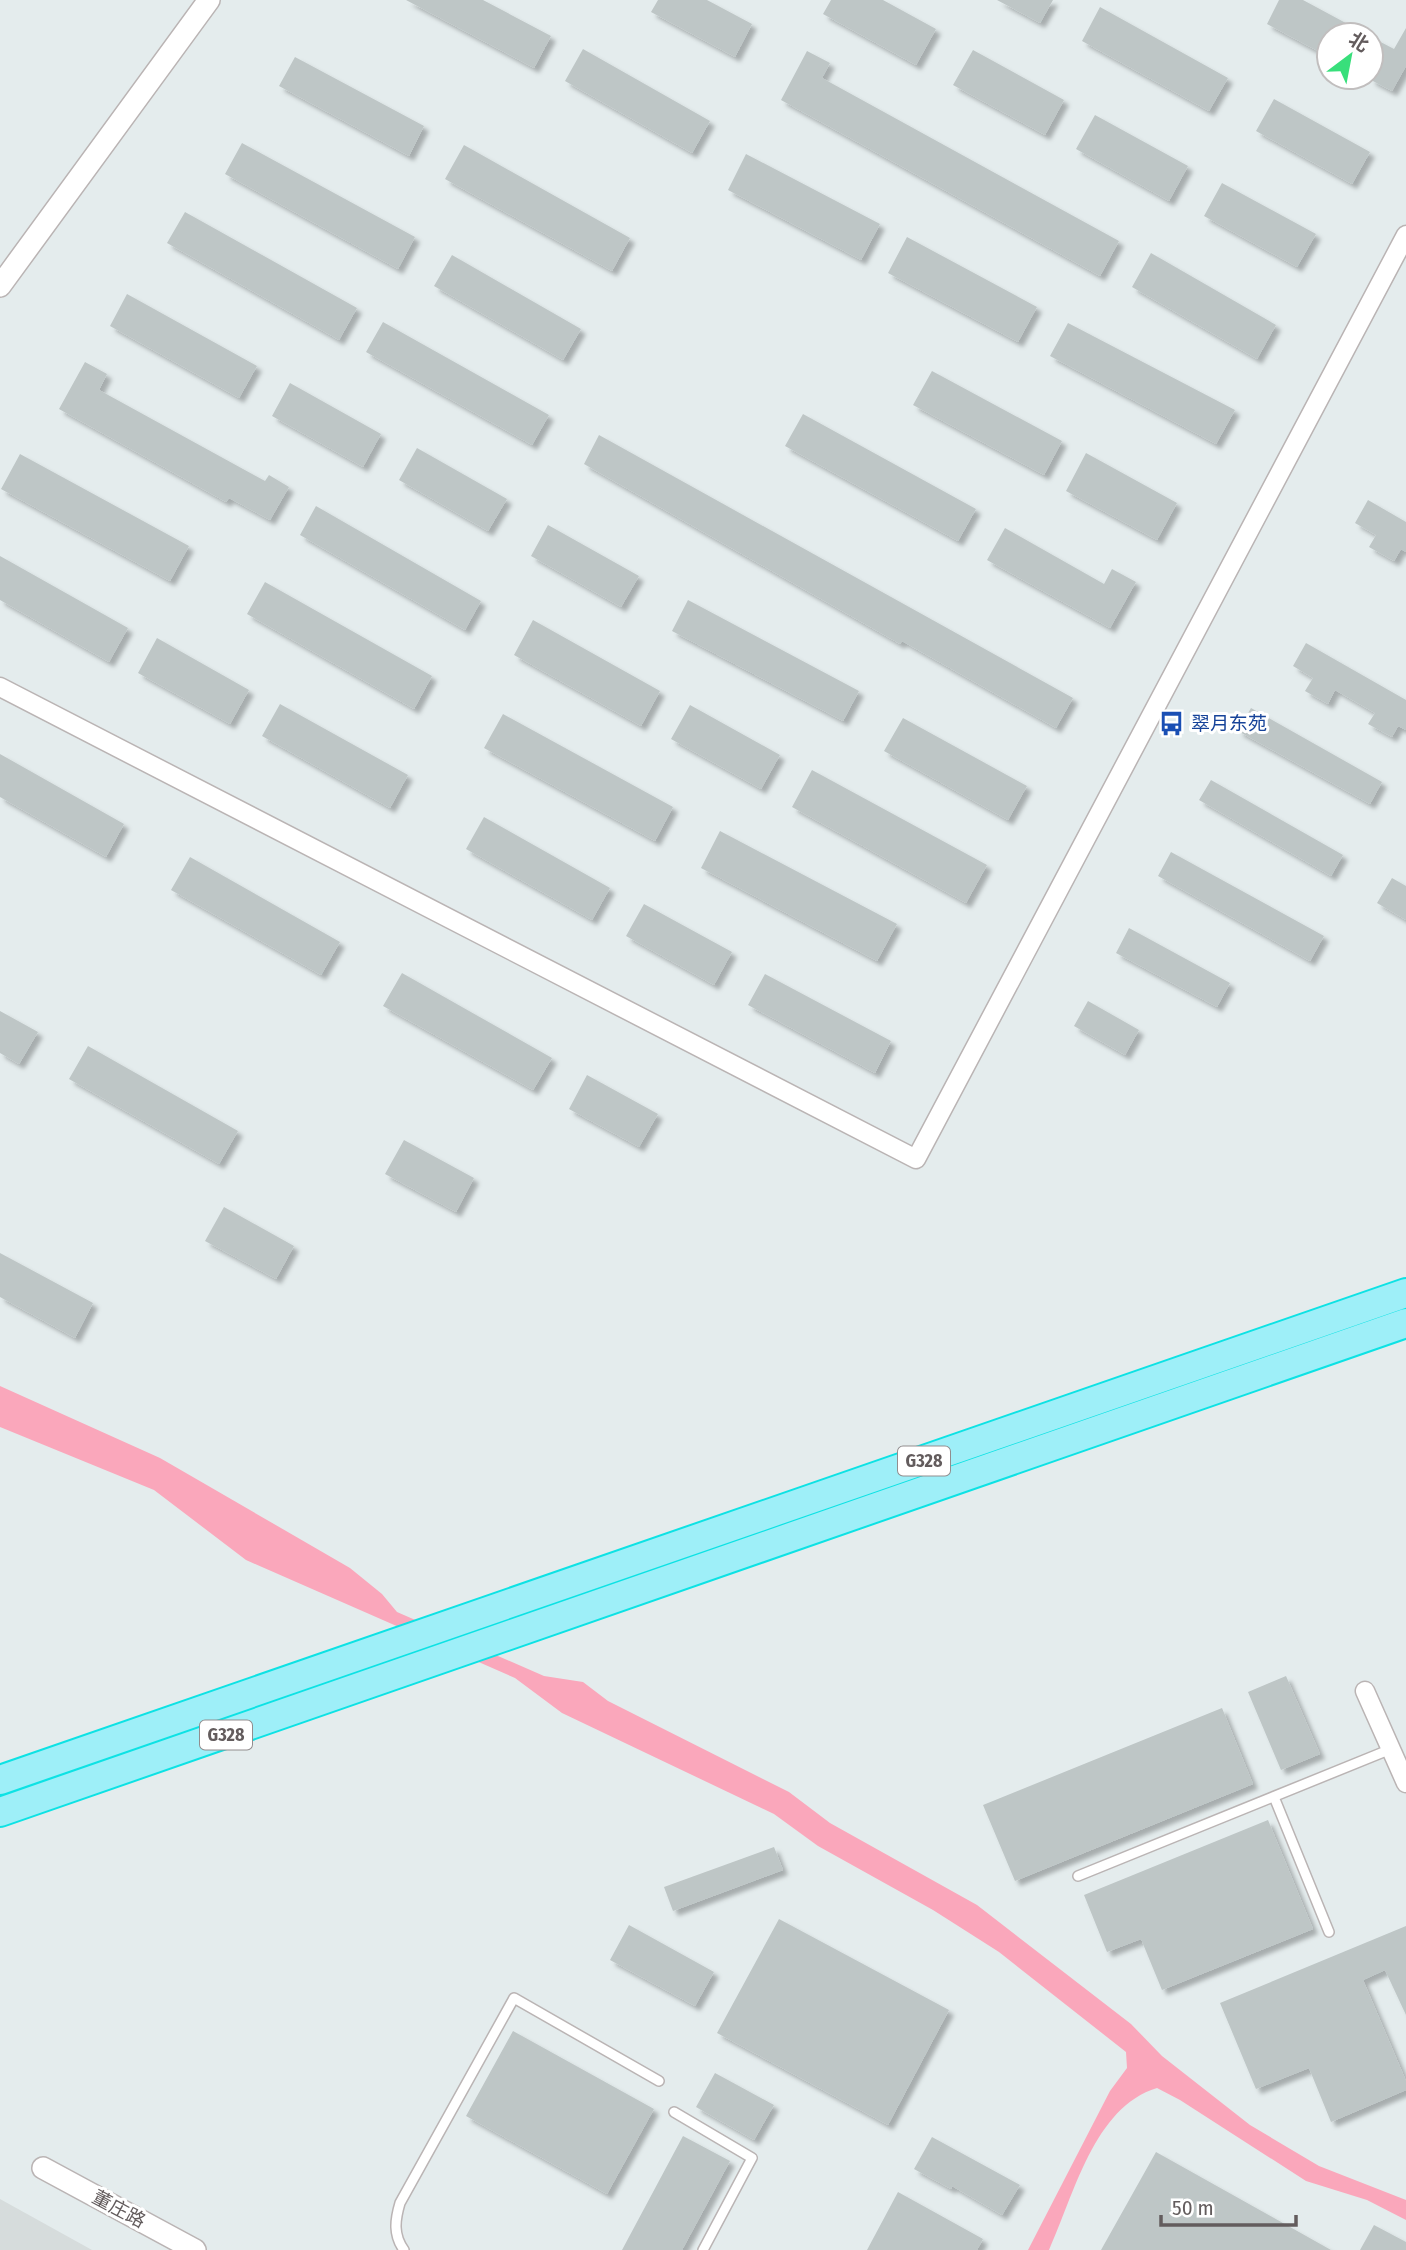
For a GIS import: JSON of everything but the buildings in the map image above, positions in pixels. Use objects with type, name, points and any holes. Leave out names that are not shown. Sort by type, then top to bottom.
[{"type":"highway","name":"G328","points":[[0,1780],[1406,1293]]},
{"type":"highway","name":"G328","points":[[0,1812],[452,1658],[487,1643],[1406,1323]]},
{"type":"street","points":[[0,286],[209,0]]},
{"type":"street","points":[[0,687],[916,1158],[1406,235]]},
{"type":"street","points":[[1365,1691],[1406,1783]]},
{"type":"street","name":"董庄路","points":[[43,2168],[195,2250]]},
{"type":"lane","points":[[1078,1876],[1391,1749]]},
{"type":"lane","points":[[1273,1797],[1329,1932]]},
{"type":"lane","points":[[404,2250],[399,2243],[394,2222],[400,2203],[514,1998],[659,2081]]},
{"type":"lane","points":[[674,2112],[752,2158],[703,2250]]},
{"type":"shaded area","points":[[0,1386],[160,1458],[350,1568],[382,1594],[397,1612],[544,1676],[583,1682],[608,1701],[789,1792],[830,1823],[977,1905],[1131,2024],[1162,2056],[1250,2125],[1319,2166],[1406,2200],[1406,2220],[1367,2200],[1306,2181],[1157,2088],[1135,2098],[1117,2114],[1102,2133],[1078,2180],[1049,2250],[1028,2250],[1110,2091],[1127,2068],[1126,2052],[999,1952],[933,1910],[818,1846],[774,1814],[562,1713],[515,1678],[246,1560],[154,1490],[0,1427]]},
{"type":"shaded area","points":[[0,2199],[92,2250],[0,2250]]},
{"type":"place","name":"翠月东苑","points":[[1171,723]]}]
